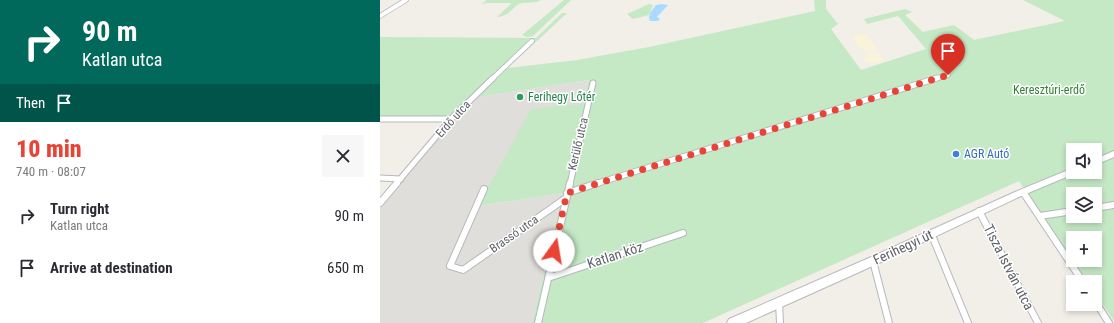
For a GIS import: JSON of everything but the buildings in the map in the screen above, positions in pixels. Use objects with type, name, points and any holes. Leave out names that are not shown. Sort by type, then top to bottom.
[{"type":"main road","points":[[1102,159],[1114,154]]},
{"type":"main road","name":"Ferihegyi út","points":[[733,323],[873,261],[980,211],[1066,174]]},
{"type":"street","points":[[380,16],[406,0]]},
{"type":"street","name":"Erdő utca","points":[[380,203],[452,119],[532,41]]},
{"type":"street","name":"Brassó utca","points":[[484,189],[450,266],[463,270],[567,196],[948,75]]},
{"type":"street","name":"Kerülő utca","points":[[538,323],[592,82]]},
{"type":"street","points":[[380,119],[452,119]]},
{"type":"street","points":[[380,178],[401,179]]},
{"type":"street","points":[[1023,192],[1078,275]]},
{"type":"street","points":[[1102,207],[1114,205]]},
{"type":"street","name":"Tisza István utca","points":[[980,211],[1038,323]]},
{"type":"street","points":[[1040,216],[1066,212]]},
{"type":"street","name":"Katlan köz","points":[[548,278],[683,233]]},
{"type":"street","points":[[931,233],[968,323]]},
{"type":"street","points":[[873,261],[889,323]]},
{"type":"street","points":[[779,302],[780,323]]},
{"type":"street","points":[[1101,311],[1109,323]]},
{"type":"shaded area","points":[[589,80],[583,104],[479,206],[563,193],[532,323],[380,323],[380,208],[455,118],[476,97]]},
{"type":"green space","points":[[487,0],[541,0],[519,4],[506,15],[497,17],[512,3],[481,4]]},
{"type":"green space","points":[[564,0],[571,0],[533,36],[527,37],[522,35]]},
{"type":"green space","name":"Keresztúri-erdő","points":[[814,0],[826,0],[826,9],[838,24],[831,29],[861,70],[926,49],[898,16],[867,24],[864,19],[905,9],[912,12],[905,15],[923,32],[954,25],[974,40],[1065,21],[1023,0],[1114,0],[1114,321],[1102,303],[1102,275],[1082,275],[1077,267],[1102,267],[1102,231],[1066,231],[1066,251],[1019,181],[703,323],[532,323],[563,193],[478,206],[531,109],[583,104],[589,80],[476,97],[455,118],[380,117],[380,37],[536,38],[562,13],[567,13],[508,68],[577,60],[649,47],[815,11]]},
{"type":"green space","points":[[649,4],[653,5],[649,15],[633,19],[627,14]]},
{"type":"sand","points":[[859,34],[867,35],[877,49],[873,51],[866,51],[859,47],[854,41],[853,37]]},
{"type":"sand","points":[[875,52],[883,56],[883,60],[875,64],[865,61],[864,57],[867,54]]},
{"type":"water","points":[[656,5],[668,5],[657,17],[660,19],[658,21],[650,21],[650,13]]},
{"type":"place","name":"Ferihegy Lőtér","points":[[520,97]]},
{"type":"place","name":"AGR Autó","points":[[956,154]]},
{"type":"route","points":[[554,251],[567,193],[948,75]]}]
